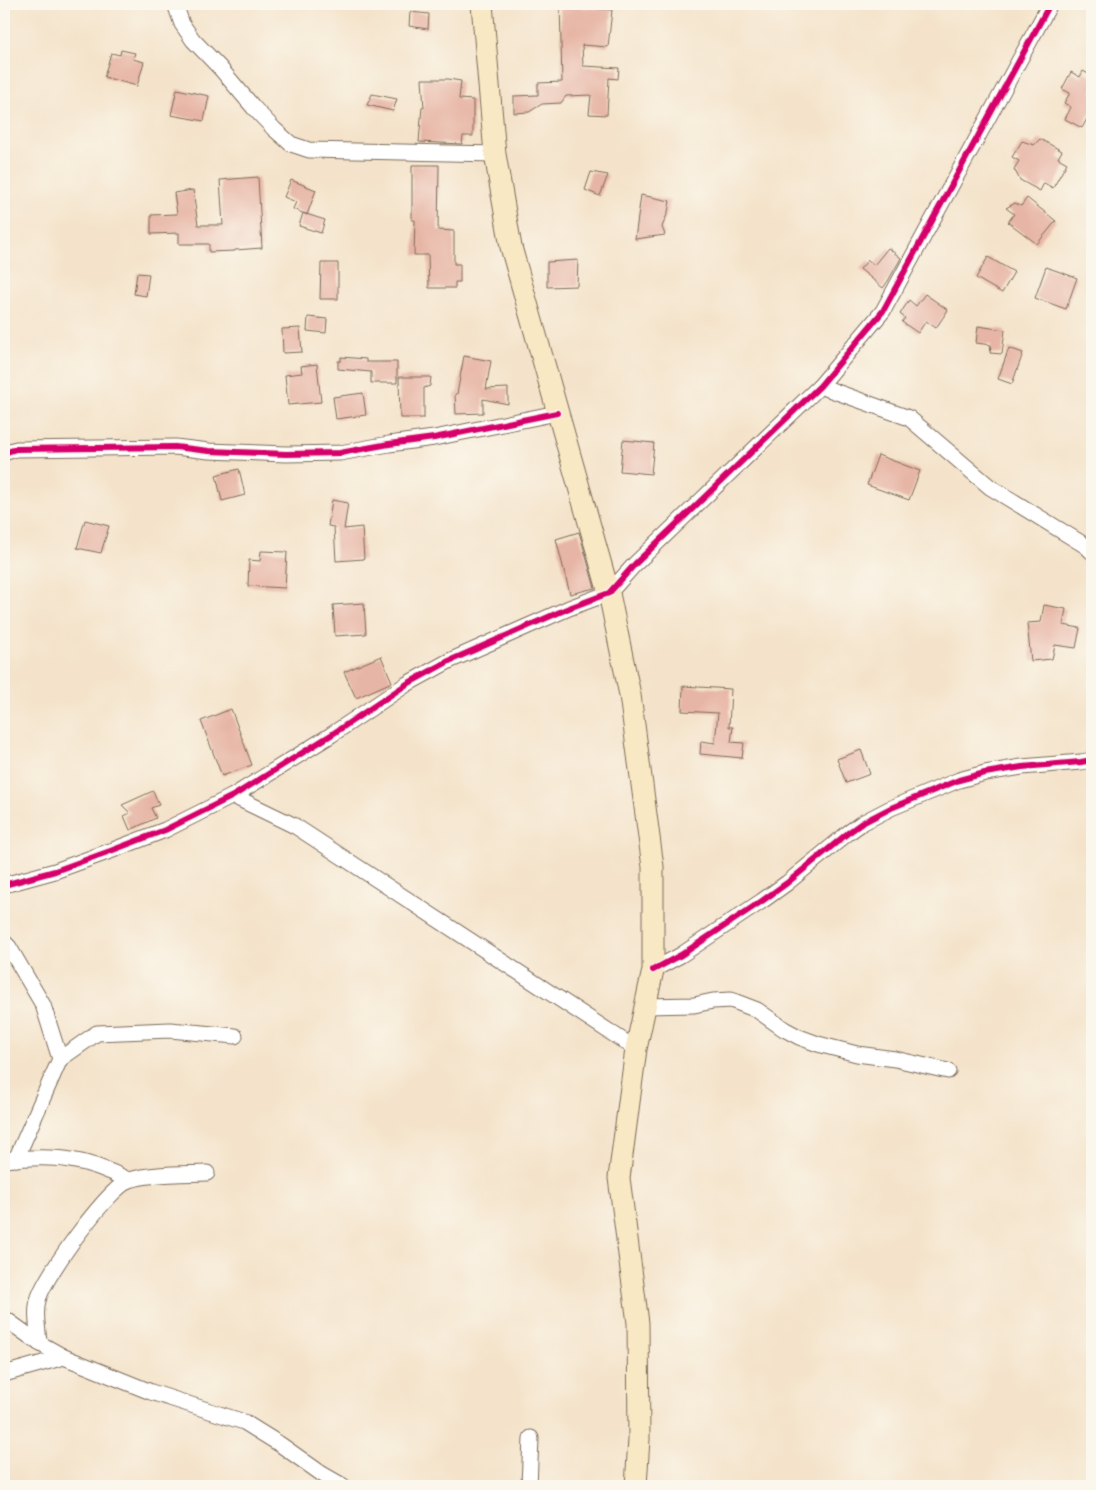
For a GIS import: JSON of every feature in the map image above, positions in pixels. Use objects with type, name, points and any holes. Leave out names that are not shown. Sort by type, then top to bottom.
[{"type":"main road","points":[[484,7],[495,154],[511,247],[609,593],[630,695],[653,868],[653,970],[636,1049],[619,1178],[638,1323],[639,1439],[636,1486]]},
{"type":"street","points":[[175,4],[182,24],[193,40],[254,108],[291,144],[309,150],[495,154]]},
{"type":"street","points":[[4,885],[55,871],[165,830],[233,796],[331,735],[407,684],[449,660],[569,608],[609,593],[635,564],[820,386],[883,310],[1050,4]]},
{"type":"street","points":[[820,386],[909,418],[990,487],[1086,546],[1092,552]]},
{"type":"street","points":[[4,453],[16,449],[44,448],[175,448],[286,454],[340,453],[434,438],[557,414]]},
{"type":"street","points":[[653,970],[681,955],[762,901],[848,833],[862,823],[891,808],[959,780],[985,773],[1092,760]]},
{"type":"street","points":[[233,796],[295,826],[636,1049]]},
{"type":"street","points":[[4,942],[9,947],[43,1005],[60,1059]]},
{"type":"street","points":[[645,1006],[732,1000],[758,1010],[784,1029],[818,1044],[857,1054],[895,1059],[948,1071]]},
{"type":"street","points":[[128,1180],[85,1162],[59,1157],[10,1160],[60,1059],[97,1033],[170,1030],[235,1036]]},
{"type":"street","points":[[39,1343],[38,1298],[48,1278],[67,1249],[116,1189],[128,1180],[139,1177],[207,1173]]},
{"type":"street","points":[[4,1318],[39,1343],[64,1357],[151,1392],[244,1422],[343,1486]]},
{"type":"street","points":[[4,1374],[64,1357]]},
{"type":"street","points":[[529,1486],[531,1438]]},
{"type":"building","points":[[560,4],[581,4],[581,7],[612,10],[608,47],[582,45],[583,66],[619,68],[618,79],[609,78],[607,115],[589,114],[591,95],[566,96],[561,103],[542,104],[529,112],[514,113],[514,96],[538,95],[538,83],[562,82]]},
{"type":"building","points":[[410,12],[429,14],[428,29],[409,26]]},
{"type":"building","points":[[121,50],[135,53],[133,59],[144,62],[137,86],[104,77],[111,53],[120,55]]},
{"type":"building","points":[[1083,71],[1092,76],[1092,110],[1082,128],[1065,119],[1071,107],[1064,103],[1070,93],[1062,89],[1071,72],[1080,77]]},
{"type":"building","points":[[422,79],[461,81],[459,99],[473,100],[473,136],[463,136],[462,144],[419,142],[422,107],[424,108]]},
{"type":"building","points":[[177,89],[209,96],[204,121],[171,115]]},
{"type":"building","points":[[372,94],[397,99],[393,111],[367,105]]},
{"type":"building","points":[[1040,139],[1062,151],[1058,158],[1067,163],[1053,188],[1044,183],[1040,191],[1020,180],[1014,169],[1019,161],[1012,157],[1022,141],[1034,145]]},
{"type":"building","points":[[412,165],[439,165],[438,230],[454,231],[454,264],[460,264],[460,282],[455,282],[455,288],[429,288],[428,255],[414,255],[415,220],[412,220]]},
{"type":"building","points":[[591,172],[608,175],[600,196],[585,190]]},
{"type":"building","points":[[258,177],[262,248],[209,252],[209,244],[179,244],[179,233],[151,234],[151,215],[177,214],[174,193],[193,190],[198,225],[223,225],[220,180]]},
{"type":"building","points":[[291,180],[316,190],[307,215],[293,209],[296,202],[284,197]]},
{"type":"building","points":[[641,195],[670,201],[662,227],[665,235],[635,239]]},
{"type":"building","points":[[1027,198],[1056,221],[1037,244],[1008,222],[1014,214],[1006,208],[1015,203],[1021,206]]},
{"type":"building","points":[[303,213],[325,220],[321,233],[299,226]]},
{"type":"building","points":[[888,248],[901,258],[883,288],[860,269],[868,260],[874,265]]},
{"type":"building","points":[[988,257],[1014,272],[1002,293],[976,278]]},
{"type":"building","points":[[578,260],[577,286],[547,287],[547,262]]},
{"type":"building","points":[[321,263],[338,263],[338,299],[320,299]]},
{"type":"building","points":[[1046,267],[1077,278],[1066,309],[1035,298]]},
{"type":"building","points":[[137,273],[149,274],[146,296],[134,294]]},
{"type":"building","points":[[925,294],[948,310],[936,328],[926,321],[918,333],[902,322],[905,318],[900,314],[909,300],[916,306]]},
{"type":"building","points":[[308,317],[327,319],[326,333],[307,331]]},
{"type":"building","points":[[978,326],[1005,330],[1002,354],[990,353],[991,345],[976,343]]},
{"type":"building","points":[[300,328],[302,352],[283,353],[282,329]]},
{"type":"building","points":[[1009,348],[1023,353],[1012,384],[998,379]]},
{"type":"building","points":[[464,356],[491,361],[486,389],[508,388],[508,404],[483,399],[483,413],[456,414],[455,394],[457,394]]},
{"type":"building","points":[[341,357],[366,359],[366,362],[397,362],[397,383],[371,383],[371,372],[338,369],[338,361],[341,361]]},
{"type":"building","points":[[317,364],[321,402],[288,405],[285,375],[302,373],[301,366]]},
{"type":"building","points":[[399,377],[431,377],[430,386],[424,388],[424,418],[400,418]]},
{"type":"building","points":[[363,393],[366,415],[336,419],[333,397]]},
{"type":"building","points":[[623,440],[654,443],[651,474],[620,471]]},
{"type":"building","points":[[878,455],[920,471],[909,500],[867,485]]},
{"type":"building","points":[[239,469],[245,495],[222,501],[216,475]]},
{"type":"building","points":[[332,500],[348,503],[344,529],[362,527],[364,559],[336,561],[334,527],[328,526]]},
{"type":"building","points":[[85,520],[109,526],[101,553],[77,548]]},
{"type":"building","points":[[579,532],[595,588],[570,594],[556,539]]},
{"type":"building","points":[[261,551],[287,552],[285,588],[248,586],[249,560],[260,561]]},
{"type":"building","points":[[364,603],[366,634],[335,636],[333,605]]},
{"type":"building","points":[[1044,605],[1066,609],[1063,625],[1080,628],[1076,648],[1055,645],[1052,659],[1031,661],[1027,623],[1041,622]]},
{"type":"building","points":[[381,656],[392,682],[356,698],[344,672]]},
{"type":"building","points":[[683,686],[731,689],[729,727],[733,727],[731,742],[744,743],[742,758],[700,754],[701,741],[715,743],[718,713],[682,711]]},
{"type":"building","points":[[231,709],[252,765],[222,776],[201,721]]},
{"type":"building","points":[[861,750],[870,774],[846,783],[837,759]]},
{"type":"building","points":[[153,791],[159,805],[151,808],[156,818],[130,830],[124,816],[130,813],[122,805]]},
{"type":"cycle path","points":[[4,885],[55,871],[165,830],[233,796],[331,735],[407,684],[449,661],[569,608],[609,593],[635,564],[820,386],[883,311],[1050,4]]},
{"type":"cycle path","points":[[4,453],[16,449],[175,447],[209,451],[286,454],[340,453],[434,438],[557,413]]},
{"type":"cycle path","points":[[653,970],[681,955],[762,901],[848,833],[862,823],[891,808],[959,780],[985,773],[1092,760]]}]
